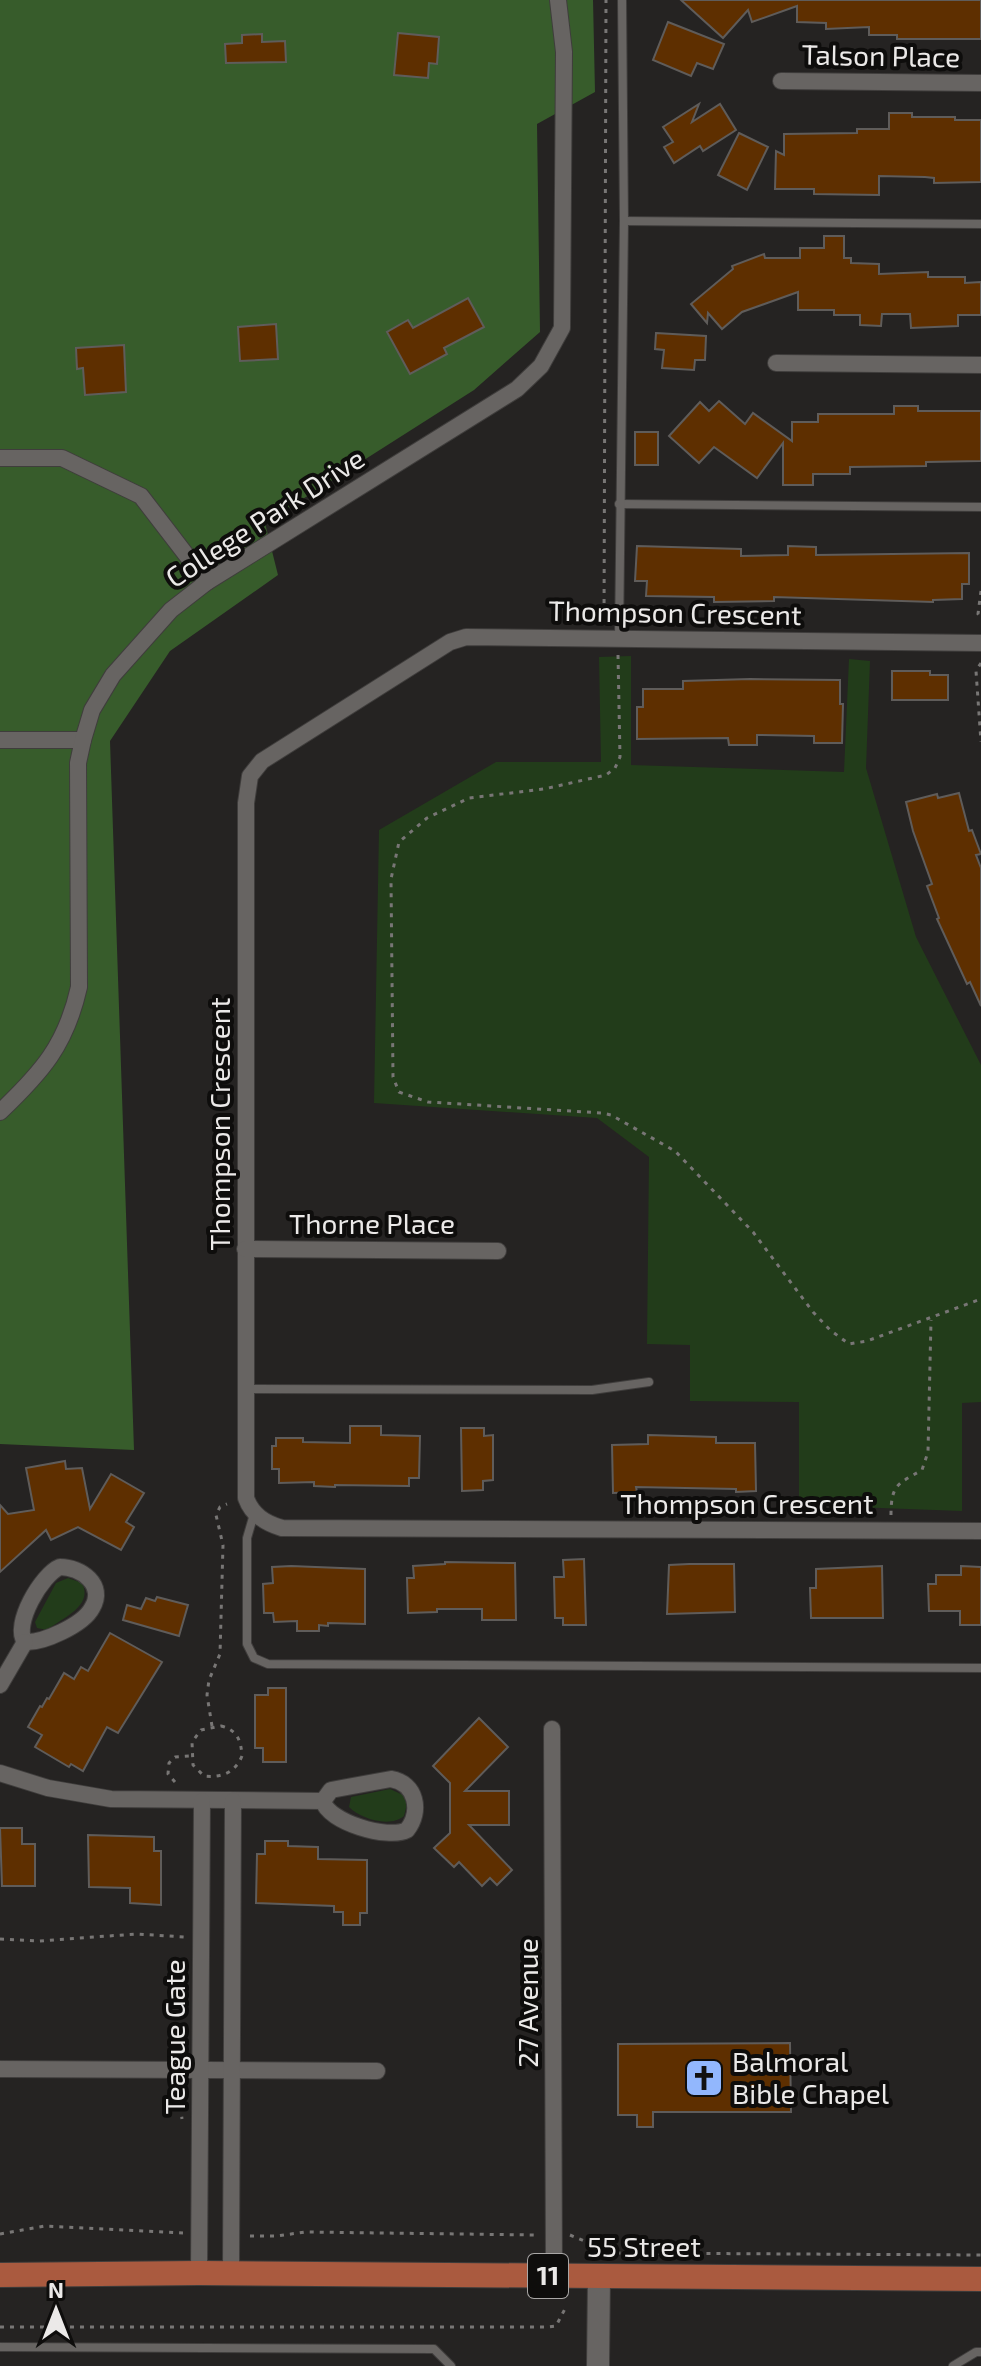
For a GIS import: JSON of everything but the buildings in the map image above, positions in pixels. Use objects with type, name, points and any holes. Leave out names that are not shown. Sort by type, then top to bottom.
[{"type":"main road","name":"55 Street","points":[[0,2265],[114,2273]]},
{"type":"main road","name":"55 Street","points":[[0,2275],[231,2273],[981,2279]]},
{"type":"street","name":"College Park Drive","points":[[0,1112],[37,1077],[72,1018],[79,987],[78,763],[92,710],[113,675],[171,610],[207,582],[517,389],[541,366],[562,328],[564,52],[558,0]]},
{"type":"street","name":"Talson Place","points":[[781,81],[981,83]]},
{"type":"street","points":[[776,363],[981,365]]},
{"type":"street","points":[[0,458],[62,458],[141,496],[207,582]]},
{"type":"street","name":"Thompson Crescent","points":[[981,643],[618,646],[478,637],[450,642],[271,755],[250,776],[246,803],[245,1249],[245,1488],[249,1505],[272,1525],[282,1528],[981,1531]]},
{"type":"street","points":[[0,740],[83,740]]},
{"type":"street","name":"Thorne Place","points":[[245,1249],[498,1251]]},
{"type":"street","points":[[0,1685],[25,1642],[48,1638],[88,1614],[96,1594],[84,1573],[60,1567],[50,1573],[21,1622],[20,1633],[25,1642]]},
{"type":"street","name":"27 Avenue","points":[[552,1729],[554,2276]]},
{"type":"street","points":[[0,1773],[81,1796],[124,1800],[323,1801]]},
{"type":"street","points":[[391,1779],[409,1788],[415,1801],[415,1814],[407,1830],[397,1834],[384,1833],[331,1814],[325,1810],[323,1801],[335,1789],[391,1779]]},
{"type":"street","name":"Teague Gate","points":[[199,2273],[202,1801]]},
{"type":"street","name":"Teague Gate","points":[[231,2273],[233,1801]]},
{"type":"street","points":[[0,2069],[377,2071]]},
{"type":"street","points":[[598,2366],[599,2277]]},
{"type":"lane","points":[[618,646],[624,221],[622,0]]},
{"type":"lane","points":[[624,221],[981,224]]},
{"type":"lane","points":[[619,504],[981,507]]},
{"type":"lane","points":[[245,1389],[592,1390],[649,1382]]},
{"type":"lane","points":[[255,1513],[247,1538],[247,1644],[254,1658],[268,1664],[981,1668]]},
{"type":"lane","points":[[0,2347],[434,2349],[451,2366]]},
{"type":"lane","points":[[953,2366],[981,2352]]},
{"type":"path","points":[[603,621],[606,0]]},
{"type":"path","points":[[981,591],[978,614],[981,618]]},
{"type":"path","points":[[618,646],[620,757],[615,768],[606,775],[544,789],[469,798],[427,818],[399,842],[391,879],[393,1077],[399,1092],[428,1102],[611,1115],[675,1151],[753,1232],[813,1312],[849,1344],[867,1341],[981,1299]]},
{"type":"path","points":[[981,663],[976,671],[981,742]]},
{"type":"path","points":[[890,1531],[894,1489],[901,1481],[922,1470],[928,1452],[931,1318]]},
{"type":"path","points":[[212,1726],[207,1687],[220,1654],[222,1607],[223,1545],[216,1515],[220,1507],[227,1504]]},
{"type":"path","points":[[212,1726],[226,1727],[241,1742],[242,1756],[230,1772],[213,1777],[199,1773],[191,1756],[194,1738],[201,1730],[212,1726]]},
{"type":"path","points":[[183,1783],[172,1780],[168,1767],[175,1757],[191,1756]]},
{"type":"path","points":[[192,1779],[199,1773]]},
{"type":"path","points":[[0,1939],[48,1941],[136,1934],[189,1937]]},
{"type":"path","points":[[0,2234],[45,2226],[184,2234]]},
{"type":"path","points":[[246,2236],[305,2232],[555,2235],[576,2236],[614,2253],[981,2255]]},
{"type":"path","points":[[0,2327],[547,2327],[556,2326],[567,2305]]},
{"type":"green space","points":[[0,0],[593,0],[595,92],[537,124],[540,332],[474,390],[265,523],[278,575],[170,651],[110,741],[134,1450],[0,1444]]},
{"type":"green space","points":[[631,656],[631,765],[844,772],[849,659],[870,661],[866,768],[916,937],[981,1065],[981,1402],[962,1403],[962,1511],[799,1505],[799,1402],[690,1401],[690,1345],[647,1344],[649,1157],[597,1118],[374,1103],[379,830],[496,762],[601,762],[599,657]]},
{"type":"green space","points":[[68,1578],[82,1583],[85,1591],[80,1605],[47,1630],[37,1628],[35,1622],[56,1583]]},
{"type":"green space","points":[[390,1789],[403,1795],[407,1804],[404,1816],[398,1820],[376,1820],[349,1807],[351,1797]]},
{"type":"place","name":"Balmoral Bible Chapel","points":[[704,2078]]}]
